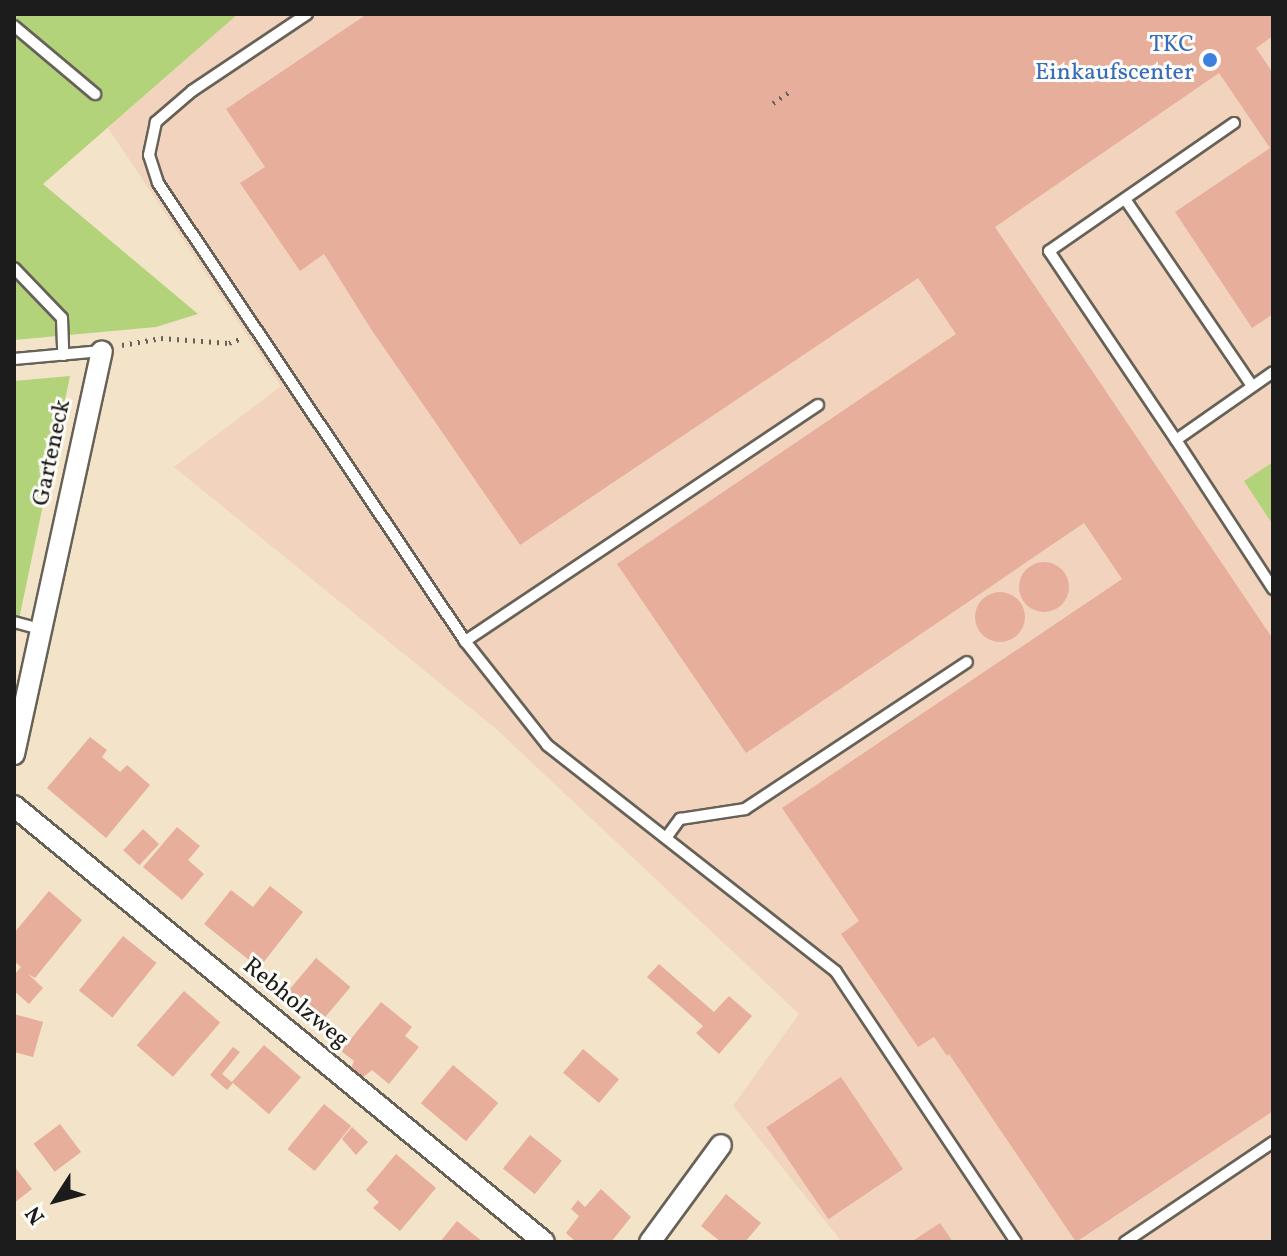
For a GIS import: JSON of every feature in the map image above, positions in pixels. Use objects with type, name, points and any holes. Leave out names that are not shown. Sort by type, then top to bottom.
[{"type":"street","name":"Garteneck","points":[[14,754],[102,351]]},
{"type":"street","name":"Rebholzweg","points":[[14,806],[544,1242]]},
{"type":"street","points":[[650,1242],[721,1145]]},
{"type":"lane","points":[[307,14],[192,91],[156,122],[149,155],[158,183],[465,641],[547,745],[836,972],[1016,1242]]},
{"type":"lane","points":[[14,26],[95,94]]},
{"type":"lane","points":[[1234,123],[1049,251],[1273,589]]},
{"type":"lane","points":[[1125,199],[1252,386]]},
{"type":"lane","points":[[14,268],[19,280],[62,318],[63,355]]},
{"type":"lane","points":[[14,359],[102,351]]},
{"type":"lane","points":[[1176,440],[1273,372]]},
{"type":"lane","points":[[465,641],[818,405]]},
{"type":"lane","points":[[14,622],[41,629]]},
{"type":"lane","points":[[666,838],[680,819],[745,809],[967,662]]},
{"type":"lane","points":[[1125,1242],[1273,1142]]},
{"type":"path","points":[[773,103],[791,91]]},
{"type":"path","points":[[102,351],[161,338],[229,343],[256,329]]},
{"type":"shaded area","points":[[238,14],[1273,14],[1273,1242],[842,1242],[733,1106],[799,1014],[495,728],[174,467],[281,386],[108,128]]},
{"type":"green space","points":[[14,14],[238,14],[43,184],[198,314],[156,327],[14,340]]},
{"type":"green space","points":[[70,376],[14,643],[14,381]]},
{"type":"green space","points":[[1273,462],[1273,525],[1244,481]]},
{"type":"building","points":[[367,14],[1273,14],[1273,36],[1256,48],[1273,73],[1273,314],[1252,328],[1175,212],[1270,148],[1219,73],[995,227],[1273,639],[1273,1111],[1076,1242],[949,1054],[947,1056],[934,1037],[918,1047],[841,934],[859,921],[782,808],[1122,579],[1084,523],[746,753],[617,564],[956,334],[918,278],[520,545],[371,329],[324,254],[300,271],[240,183],[265,167],[226,109]]},
{"type":"building","points":[[1044,562],[1061,570],[1069,587],[1061,604],[1044,612],[1027,604],[1019,587],[1027,570]]},
{"type":"building","points":[[1000,592],[1017,600],[1025,617],[1017,634],[1000,642],[983,634],[975,617],[983,600]]},
{"type":"building","points":[[90,737],[107,750],[102,757],[120,772],[127,765],[150,785],[106,838],[47,788]]},
{"type":"building","points":[[177,827],[200,846],[188,860],[204,874],[182,900],[143,867]]},
{"type":"building","points":[[143,829],[159,844],[139,865],[123,850]]},
{"type":"building","points":[[270,886],[303,912],[259,968],[204,924],[231,890],[253,907]]},
{"type":"building","points":[[49,891],[82,920],[35,978],[28,974],[43,988],[29,1004],[14,991],[14,975],[21,967],[14,961],[14,933]]},
{"type":"building","points":[[123,936],[156,963],[112,1017],[79,990]]},
{"type":"building","points":[[316,958],[350,987],[319,1024],[285,996]]},
{"type":"building","points":[[659,964],[714,1012],[729,996],[752,1016],[719,1054],[696,1033],[703,1026],[647,977]]},
{"type":"building","points":[[184,991],[220,1022],[173,1077],[137,1045]]},
{"type":"building","points":[[381,1002],[412,1027],[405,1036],[419,1047],[389,1084],[372,1070],[362,1078],[351,1069],[354,1061],[341,1051]]},
{"type":"building","points":[[14,1014],[43,1022],[33,1057],[14,1052]]},
{"type":"building","points":[[264,1045],[301,1077],[269,1114],[232,1082]]},
{"type":"building","points":[[233,1047],[240,1052],[222,1074],[233,1083],[227,1090],[210,1075]]},
{"type":"building","points":[[583,1049],[619,1079],[599,1103],[563,1073]]},
{"type":"building","points":[[453,1065],[498,1103],[466,1141],[421,1103]]},
{"type":"building","points":[[841,1077],[903,1169],[828,1219],[766,1127]]},
{"type":"building","points":[[324,1104],[351,1126],[315,1171],[287,1149]]},
{"type":"building","points":[[60,1124],[81,1152],[55,1172],[34,1144]]},
{"type":"building","points":[[352,1127],[368,1142],[356,1155],[342,1139]]},
{"type":"building","points":[[530,1135],[562,1161],[535,1194],[503,1168]]},
{"type":"building","points":[[396,1154],[436,1188],[400,1231],[373,1208],[379,1202],[366,1190]]},
{"type":"building","points":[[14,1166],[32,1189],[14,1203]]},
{"type":"building","points":[[601,1189],[631,1217],[611,1242],[576,1242],[566,1233],[579,1216],[571,1209],[578,1200],[585,1207]]},
{"type":"building","points":[[726,1194],[761,1223],[745,1242],[721,1242],[701,1226]]},
{"type":"building","points":[[457,1221],[483,1242],[440,1242]]},
{"type":"building","points":[[940,1223],[953,1242],[911,1242]]},
{"type":"place","name":"TKC Einkaufscenter","points":[[1210,60]]}]
